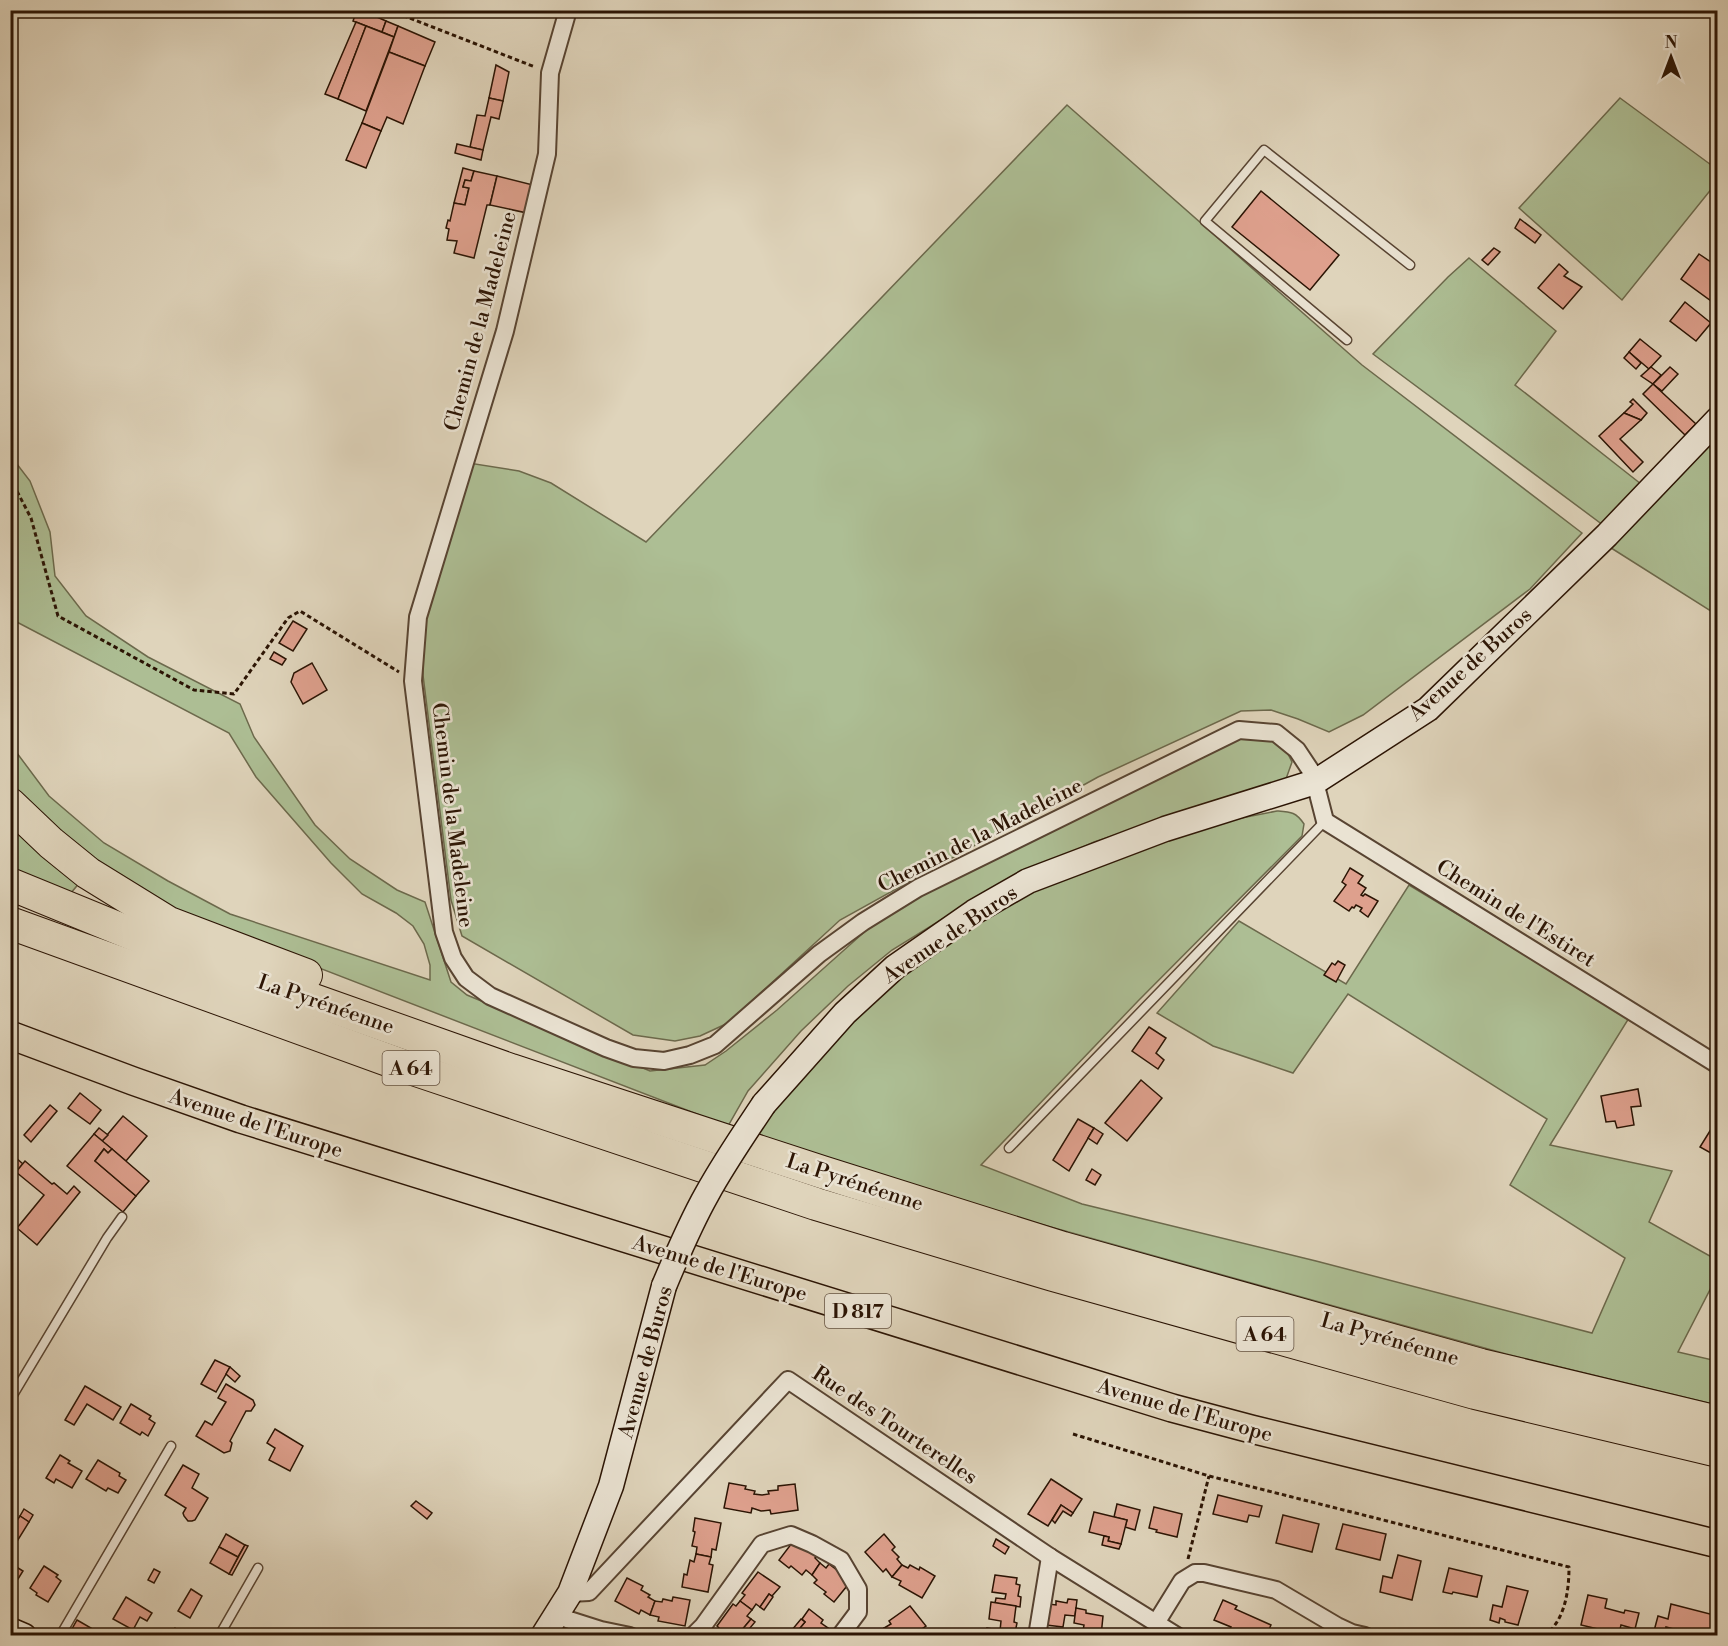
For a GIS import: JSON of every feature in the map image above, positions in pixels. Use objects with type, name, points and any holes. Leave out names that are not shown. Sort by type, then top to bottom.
[{"type":"highway","points":[[10,804],[51,843],[88,873],[169,923],[488,1044],[511,1070]]},
{"type":"highway","name":"La Pyrénéenne","points":[[10,884],[164,947],[511,1070],[1063,1248],[1481,1365],[1718,1422]]},
{"type":"highway","name":"La Pyrénéenne","points":[[10,922],[407,1067],[816,1204],[1053,1275],[1475,1393],[1718,1451]]},
{"type":"main road","name":"Avenue de l'Europe","points":[[10,1035],[241,1119],[1100,1386],[1251,1429],[1718,1544]]},
{"type":"street","name":"Chemin de la Madeleine","points":[[568,10],[550,73],[546,154],[505,331],[418,616],[413,681],[444,933],[453,958],[466,978],[490,996],[633,1058],[664,1060],[690,1055],[715,1045],[819,954],[863,922],[918,888],[1239,730],[1276,733],[1297,750],[1311,771],[1315,782]]},
{"type":"street","name":"Avenue de Buros","points":[[543,1635],[570,1593],[611,1486],[664,1286],[683,1240],[734,1148],[764,1104],[844,1013],[895,967],[974,912],[1028,882],[1165,829],[1315,782],[1428,709],[1607,535],[1718,419]]},
{"type":"street","points":[[1315,782],[1325,820]]},
{"type":"street","name":"Chemin de l'Estiret","points":[[1325,820],[1718,1065]]},
{"type":"street","name":"Rue des Tourterelles","points":[[570,1593],[589,1592],[788,1380],[1050,1557],[1177,1635]]},
{"type":"street","points":[[700,1632],[762,1544],[791,1535],[841,1560],[858,1589],[858,1612],[840,1635]]},
{"type":"street","points":[[1037,1635],[1050,1557]]},
{"type":"street","points":[[1156,1623],[1182,1581],[1195,1574],[1204,1573],[1276,1590],[1337,1626],[1352,1633],[1365,1635]]},
{"type":"street","points":[[557,1616],[601,1630],[630,1635]]},
{"type":"street","points":[[10,1630],[24,1635]]},
{"type":"lane","points":[[1347,340],[1205,221],[1264,150],[1410,265]]},
{"type":"lane","points":[[1009,1148],[1325,820]]},
{"type":"lane","points":[[10,1400],[107,1238],[122,1217]]},
{"type":"lane","points":[[60,1635],[171,1446]]},
{"type":"lane","points":[[219,1635],[258,1568]]},
{"type":"path","points":[[389,10],[550,73]]},
{"type":"path","points":[[10,478],[31,518],[58,616],[194,690],[234,694],[288,618],[300,611],[413,681]]},
{"type":"path","points":[[1073,1434],[1209,1476],[1569,1567],[1562,1609],[1556,1624],[1544,1635]]},
{"type":"path","points":[[1195,1574],[1187,1558],[1209,1476]]},
{"type":"green space","points":[[1620,98],[1718,170],[1717,182],[1622,300],[1519,208]]},
{"type":"green space","points":[[1067,105],[1362,365],[1582,533],[1530,589],[1363,715],[1329,732],[1271,710],[1241,711],[1098,777],[840,920],[728,1023],[700,1036],[675,1041],[633,1035],[462,936],[451,900],[423,675],[423,639],[426,605],[469,463],[519,471],[551,483],[646,542]]},
{"type":"green space","points":[[1469,258],[1556,331],[1515,385],[1641,484],[1603,525],[1373,354]]},
{"type":"green space","points":[[1717,436],[1717,615],[1608,546]]},
{"type":"green space","points":[[10,455],[30,481],[50,532],[55,576],[86,616],[148,657],[240,704],[254,737],[315,825],[350,859],[397,890],[425,902],[451,982],[467,995],[650,1071],[705,1065],[777,1010],[871,926],[920,895],[1242,737],[1266,739],[1278,744],[1284,748],[1292,762],[1286,779],[1094,842],[991,889],[892,950],[848,986],[801,1031],[748,1091],[728,1126],[170,909],[117,880],[11,792],[11,745],[49,796],[104,843],[168,881],[230,914],[430,980],[430,965],[424,944],[413,926],[396,913],[362,894],[331,863],[256,777],[229,733],[11,619]]},
{"type":"green space","points":[[1277,811],[1290,812],[1298,817],[1304,824],[1302,836],[1138,1001],[981,1165],[1082,1204],[1316,1261],[1592,1333],[1625,1258],[1510,1185],[1547,1119],[1348,994],[1293,1073],[1213,1046],[1157,1013],[1239,921],[1346,984],[1409,885],[1629,1018],[1550,1145],[1672,1171],[1649,1222],[1717,1260],[1717,1276],[1678,1352],[1717,1361],[1717,1405],[1506,1354],[1011,1216],[757,1135],[778,1105],[871,999],[911,968],[989,916],[1033,891],[1095,864],[1226,821]]},
{"type":"green space","points":[[10,821],[81,881],[70,894],[11,870]]},
{"type":"building","points":[[357,10],[386,21],[382,32],[353,21]]},
{"type":"building","points":[[386,21],[398,26],[394,37],[382,32]]},
{"type":"building","points":[[356,22],[366,26],[338,99],[325,94]]},
{"type":"building","points":[[366,26],[394,37],[366,111],[338,99]]},
{"type":"building","points":[[398,26],[435,42],[425,66],[389,52]]},
{"type":"building","points":[[389,52],[425,66],[403,124],[387,117],[381,131],[362,123]]},
{"type":"building","points":[[496,65],[509,72],[503,101],[489,98]]},
{"type":"building","points":[[489,98],[503,101],[499,119],[491,117],[483,150],[470,147],[477,115],[485,116]]},
{"type":"building","points":[[362,123],[381,131],[366,168],[346,160]]},
{"type":"building","points":[[457,144],[483,150],[481,160],[455,153]]},
{"type":"building","points":[[463,168],[474,171],[471,181],[465,180],[463,187],[469,188],[465,205],[454,203]]},
{"type":"building","points":[[474,171],[497,176],[474,258],[454,253],[457,241],[447,240],[449,229],[446,228],[454,203],[465,205],[469,188],[463,187],[465,180],[471,181]]},
{"type":"building","points":[[497,176],[533,185],[527,213],[490,205]]},
{"type":"building","points":[[1261,191],[1339,255],[1310,290],[1232,227]]},
{"type":"building","points":[[1520,219],[1541,235],[1535,243],[1515,228]]},
{"type":"building","points":[[1494,248],[1500,252],[1488,265],[1482,260]]},
{"type":"building","points":[[1699,254],[1718,267],[1718,306],[1681,279]]},
{"type":"building","points":[[1559,264],[1568,272],[1564,276],[1582,287],[1563,309],[1538,288]]},
{"type":"building","points":[[1685,302],[1711,323],[1696,341],[1670,321]]},
{"type":"building","points":[[1640,339],[1661,356],[1649,369],[1629,352]]},
{"type":"building","points":[[1629,352],[1641,363],[1636,369],[1624,358]]},
{"type":"building","points":[[1651,367],[1661,375],[1653,384],[1641,376]]},
{"type":"building","points":[[1670,367],[1678,374],[1662,391],[1653,384]]},
{"type":"building","points":[[1653,384],[1696,424],[1685,435],[1643,394]]},
{"type":"building","points":[[1633,399],[1647,413],[1641,420],[1624,413],[1633,404],[1630,402]]},
{"type":"building","points":[[1624,413],[1641,420],[1620,439],[1643,462],[1633,472],[1599,436]]},
{"type":"building","points":[[293,621],[307,629],[293,651],[279,643]]},
{"type":"building","points":[[274,652],[286,659],[282,665],[270,659]]},
{"type":"building","points":[[312,663],[327,690],[303,704],[291,682],[294,673]]},
{"type":"building","points":[[1350,868],[1363,876],[1358,883],[1366,888],[1361,895],[1365,894],[1378,901],[1368,917],[1360,911],[1362,908],[1356,905],[1349,911],[1334,901],[1346,885],[1342,882]]},
{"type":"building","points":[[1338,961],[1345,965],[1336,982],[1324,975],[1332,963],[1335,965]]},
{"type":"building","points":[[1149,1027],[1166,1038],[1156,1053],[1164,1060],[1158,1069],[1132,1051]]},
{"type":"building","points":[[1141,1080],[1162,1098],[1127,1141],[1105,1123]]},
{"type":"building","points":[[1638,1089],[1641,1106],[1631,1107],[1634,1125],[1617,1128],[1615,1121],[1606,1122],[1601,1096]]},
{"type":"building","points":[[80,1093],[101,1110],[90,1124],[68,1108]]},
{"type":"building","points":[[50,1105],[57,1111],[31,1142],[24,1135]]},
{"type":"building","points":[[123,1116],[147,1136],[126,1161],[102,1141]]},
{"type":"building","points":[[1718,1118],[1718,1157],[1700,1147]]},
{"type":"building","points":[[1078,1119],[1094,1128],[1069,1171],[1053,1160]]},
{"type":"building","points":[[99,1128],[108,1135],[102,1141],[94,1134]]},
{"type":"building","points":[[1094,1128],[1103,1134],[1097,1144],[1088,1138]]},
{"type":"building","points":[[94,1134],[112,1149],[108,1153],[104,1149],[95,1161],[136,1196],[123,1212],[67,1166]]},
{"type":"building","points":[[104,1149],[108,1153],[112,1149],[149,1181],[136,1196],[95,1161]]},
{"type":"building","points":[[15,1157],[23,1164],[16,1172],[10,1168],[10,1162]]},
{"type":"building","points":[[25,1161],[67,1194],[74,1186],[80,1192],[37,1245],[17,1228],[44,1195],[16,1172]]},
{"type":"building","points":[[1092,1169],[1101,1175],[1095,1185],[1086,1180]]},
{"type":"building","points":[[215,1360],[230,1367],[216,1392],[201,1384]]},
{"type":"building","points":[[230,1367],[240,1376],[235,1382],[226,1374]]},
{"type":"building","points":[[226,1384],[253,1400],[255,1405],[251,1411],[246,1411],[230,1441],[232,1443],[230,1451],[224,1453],[196,1436],[205,1421],[212,1425],[226,1402],[218,1398]]},
{"type":"building","points":[[85,1386],[121,1407],[113,1420],[87,1404],[74,1425],[65,1420]]},
{"type":"building","points":[[131,1404],[151,1416],[149,1419],[155,1423],[148,1436],[142,1432],[140,1435],[120,1423]]},
{"type":"building","points":[[275,1429],[303,1446],[290,1471],[269,1460],[275,1448],[267,1443]]},
{"type":"building","points":[[60,1455],[82,1471],[72,1488],[56,1479],[54,1483],[46,1478]]},
{"type":"building","points":[[98,1460],[120,1473],[119,1476],[126,1480],[118,1493],[108,1488],[106,1491],[86,1479]]},
{"type":"building","points":[[183,1465],[199,1474],[192,1488],[208,1498],[195,1520],[192,1521],[188,1521],[184,1516],[186,1508],[165,1495]]},
{"type":"building","points":[[1051,1479],[1082,1499],[1073,1513],[1061,1505],[1048,1526],[1028,1514]]},
{"type":"building","points":[[729,1483],[746,1486],[745,1489],[762,1495],[769,1494],[768,1491],[778,1490],[778,1486],[795,1484],[798,1510],[771,1514],[770,1510],[761,1511],[752,1508],[751,1513],[724,1508]]},
{"type":"building","points":[[1218,1495],[1262,1506],[1259,1517],[1249,1515],[1247,1522],[1213,1514]]},
{"type":"building","points":[[416,1501],[432,1513],[427,1519],[411,1506]]},
{"type":"building","points":[[1117,1504],[1140,1510],[1135,1530],[1125,1527],[1127,1520],[1114,1517]]},
{"type":"building","points":[[1061,1505],[1073,1513],[1071,1516],[1063,1511],[1055,1523],[1052,1520]]},
{"type":"building","points":[[1154,1507],[1182,1514],[1177,1537],[1149,1528]]},
{"type":"building","points":[[24,1509],[33,1515],[29,1522],[20,1516]]},
{"type":"building","points":[[1094,1512],[1127,1520],[1121,1544],[1108,1541],[1109,1537],[1089,1532]]},
{"type":"building","points":[[1283,1515],[1319,1524],[1312,1552],[1276,1543]]},
{"type":"building","points":[[20,1516],[29,1522],[16,1543],[10,1540],[10,1531]]},
{"type":"building","points":[[695,1518],[721,1523],[716,1550],[712,1549],[711,1557],[696,1554],[697,1547],[692,1546]]},
{"type":"building","points":[[1343,1524],[1386,1534],[1380,1560],[1336,1549]]},
{"type":"building","points":[[226,1534],[245,1545],[238,1557],[219,1547]]},
{"type":"building","points":[[884,1534],[895,1547],[892,1550],[899,1557],[897,1559],[902,1565],[892,1577],[886,1569],[883,1572],[865,1552]]},
{"type":"building","points":[[1104,1536],[1109,1537],[1108,1541],[1121,1544],[1119,1549],[1102,1545]]},
{"type":"building","points":[[795,1539],[817,1555],[815,1558],[820,1563],[812,1575],[806,1570],[802,1575],[779,1560]]},
{"type":"building","points":[[996,1539],[1009,1547],[1005,1554],[993,1546]]},
{"type":"building","points":[[245,1545],[248,1546],[232,1575],[229,1574]]},
{"type":"building","points":[[219,1547],[238,1557],[229,1574],[210,1563]]},
{"type":"building","points":[[696,1554],[711,1557],[709,1564],[713,1565],[708,1592],[682,1587],[684,1574],[687,1575],[690,1560],[694,1562]]},
{"type":"building","points":[[1398,1555],[1421,1561],[1412,1600],[1380,1592],[1383,1576],[1392,1578]]},
{"type":"building","points":[[10,1563],[23,1571],[18,1579],[14,1577],[10,1583]]},
{"type":"building","points":[[820,1563],[826,1568],[829,1564],[851,1581],[834,1602],[814,1583],[817,1580],[812,1575]]},
{"type":"building","points":[[902,1565],[908,1568],[910,1565],[919,1570],[920,1567],[935,1576],[922,1598],[899,1585],[901,1581],[892,1577]]},
{"type":"building","points":[[44,1566],[58,1575],[56,1577],[61,1581],[48,1602],[36,1595],[37,1593],[30,1588]]},
{"type":"building","points":[[1449,1568],[1482,1576],[1477,1597],[1443,1592]]},
{"type":"building","points":[[154,1569],[160,1572],[154,1583],[148,1580]]},
{"type":"building","points":[[758,1572],[780,1587],[772,1596],[769,1594],[760,1607],[756,1604],[752,1610],[740,1601],[745,1595],[742,1593]]},
{"type":"building","points":[[995,1575],[1017,1578],[1016,1584],[1020,1585],[1018,1596],[1021,1597],[1020,1607],[995,1603],[996,1598],[1005,1599],[1006,1594],[992,1592]]},
{"type":"building","points":[[627,1578],[643,1586],[641,1590],[655,1601],[650,1615],[641,1610],[639,1614],[615,1601]]},
{"type":"building","points":[[1507,1586],[1528,1591],[1518,1625],[1505,1622],[1500,1618],[1499,1623],[1490,1620],[1493,1605],[1502,1607]]},
{"type":"building","points":[[191,1589],[202,1596],[190,1618],[178,1611]]},
{"type":"building","points":[[769,1594],[773,1597],[764,1610],[760,1607]]},
{"type":"building","points":[[1588,1595],[1607,1599],[1605,1608],[1624,1613],[1625,1610],[1639,1613],[1635,1629],[1621,1625],[1619,1634],[1581,1625]]},
{"type":"building","points":[[126,1597],[152,1613],[147,1621],[140,1617],[133,1630],[113,1619]]},
{"type":"building","points":[[673,1597],[690,1600],[685,1626],[658,1621],[659,1617],[650,1615],[655,1601],[662,1602],[663,1599],[672,1601]]},
{"type":"building","points":[[1068,1599],[1077,1600],[1075,1616],[1065,1615],[1063,1627],[1046,1625],[1049,1604],[1056,1605],[1056,1601],[1067,1603]]},
{"type":"building","points":[[1223,1600],[1237,1606],[1235,1609],[1271,1625],[1266,1636],[1240,1636],[1229,1631],[1231,1627],[1214,1620]]},
{"type":"building","points":[[740,1601],[752,1610],[747,1616],[751,1619],[741,1631],[744,1633],[743,1636],[727,1636],[717,1626],[733,1604],[736,1606]]},
{"type":"building","points":[[991,1602],[1016,1606],[1015,1633],[1000,1631],[1001,1621],[989,1619]]},
{"type":"building","points":[[1671,1604],[1714,1615],[1709,1636],[1700,1636],[1682,1629],[1681,1631],[1666,1627],[1665,1633],[1654,1631],[1658,1616],[1668,1619]]},
{"type":"building","points":[[910,1606],[926,1626],[916,1633],[914,1630],[907,1636],[889,1636],[884,1628],[891,1624],[889,1621]]},
{"type":"building","points":[[1076,1608],[1086,1610],[1086,1613],[1103,1616],[1101,1636],[1082,1636],[1084,1625],[1074,1623]]},
{"type":"building","points":[[809,1609],[823,1620],[821,1623],[828,1628],[822,1636],[797,1636],[795,1634],[805,1622],[802,1619]]},
{"type":"building","points":[[751,1619],[755,1622],[745,1634],[741,1631]]},
{"type":"building","points":[[801,1619],[805,1622],[795,1634],[791,1631]]},
{"type":"building","points":[[77,1620],[91,1628],[87,1636],[68,1636]]},
{"type":"building","points":[[175,1628],[187,1636],[170,1636]]},
{"type":"building","points":[[884,1628],[889,1636],[868,1636],[877,1629],[879,1632]]},
{"type":"building","points":[[987,1628],[1015,1633],[1014,1636],[986,1636]]}]
